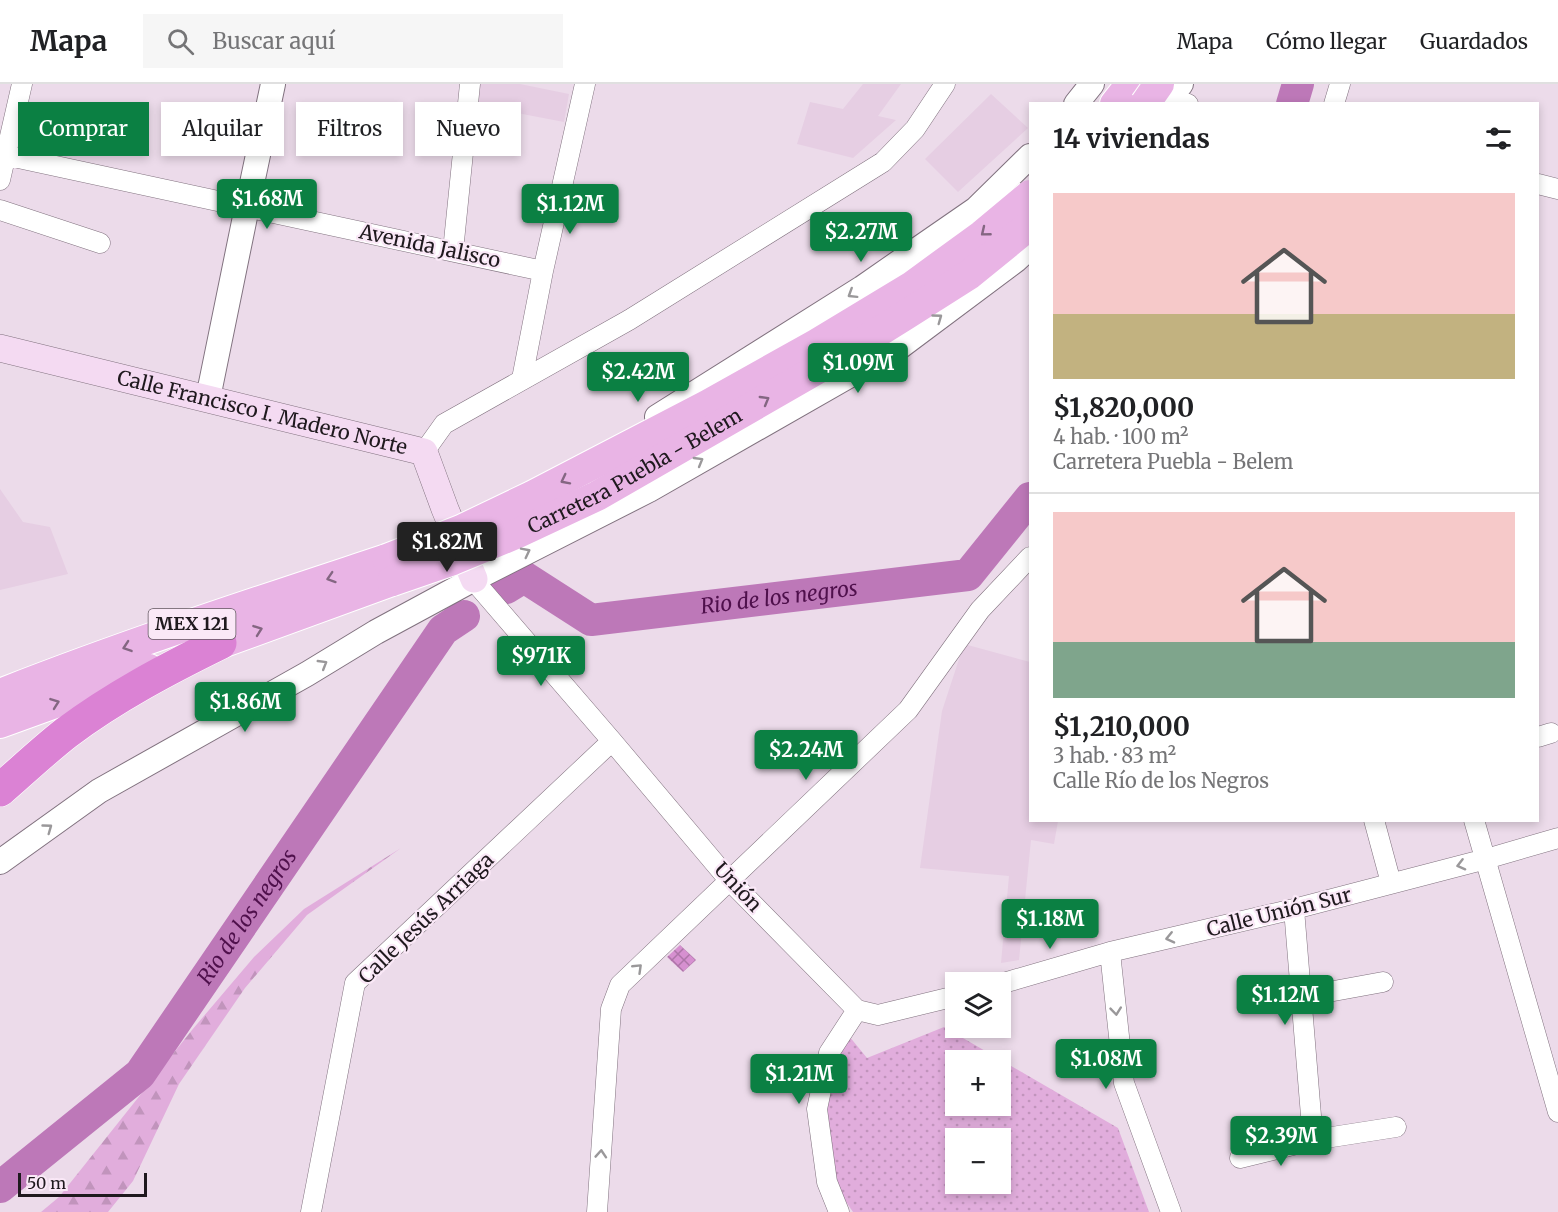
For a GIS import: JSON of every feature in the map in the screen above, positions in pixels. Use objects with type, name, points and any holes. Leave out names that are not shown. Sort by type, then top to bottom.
[{"type":"highway","points":[[0,790],[66,734],[101,709],[178,663],[220,643]]},
{"type":"main road","points":[[1117,102],[1131,84]]},
{"type":"main road","name":"Carretera Puebla - Belem","points":[[0,723],[220,643],[389,570],[461,530],[602,461],[806,350],[912,286],[982,235],[1029,196]]},
{"type":"main road","name":"Carretera Puebla - Belem","points":[[0,694],[198,622],[389,570],[453,560],[518,533],[597,496],[826,364],[970,274],[1029,226]]},
{"type":"main road","name":"Calle Francisco I. Madero Norte","points":[[0,348],[424,452],[474,579]]},
{"type":"street","points":[[0,180],[3,154],[22,84]]},
{"type":"street","points":[[208,398],[273,84]]},
{"type":"street","points":[[453,251],[470,84]]},
{"type":"street","points":[[522,379],[543,271],[585,84]]},
{"type":"street","points":[[424,452],[444,424],[629,320],[883,162],[915,129],[945,84]]},
{"type":"street","points":[[1078,102],[1092,84]]},
{"type":"street","points":[[1146,84],[1159,94],[1168,96]]},
{"type":"street","points":[[1335,102],[1340,84]]},
{"type":"street","name":"Avenida Jalisco","points":[[3,154],[543,271]]},
{"type":"street","name":"Carretera Puebla - Belem","points":[[602,461],[637,429],[862,288],[976,208],[1029,157]]},
{"type":"street","points":[[1539,184],[1558,189]]},
{"type":"street","points":[[0,210],[100,243]]},
{"type":"street","points":[[0,862],[99,792],[307,674],[376,632],[649,490],[901,346],[1008,267],[1029,248]]},
{"type":"street","points":[[597,1212],[611,1009],[620,985],[908,710],[980,610],[1029,558]]},
{"type":"street","name":"Unión","points":[[474,579],[729,879],[857,1010]]},
{"type":"street","name":"Calle Jesús Arriaga","points":[[311,1212],[355,983],[612,741]]},
{"type":"street","points":[[1375,822],[1391,883]]},
{"type":"street","points":[[1475,822],[1558,1112]]},
{"type":"street","name":"Calle Unión Sur","points":[[1011,981],[1110,952],[1294,909],[1558,838]]},
{"type":"street","points":[[1294,909],[1313,1140]]},
{"type":"street","points":[[1110,952],[1124,1083],[1171,1212]]},
{"type":"street","points":[[1301,997],[1383,982]]},
{"type":"street","points":[[839,1212],[828,1182],[817,1109],[829,1053],[857,1010],[878,1014],[945,999]]},
{"type":"street","points":[[1240,1158],[1313,1140],[1396,1127]]},
{"type":"shaded area","points":[[472,84],[520,84],[569,94],[564,122],[521,114],[521,102],[470,102]]},
{"type":"shaded area","points":[[863,84],[901,84],[878,116],[896,120],[853,158],[797,144],[810,102],[843,109]]},
{"type":"shaded area","points":[[991,94],[1028,128],[958,192],[925,159]]},
{"type":"shaded area","points":[[0,489],[23,522],[50,527],[68,574],[0,590]]},
{"type":"shaded area","points":[[964,644],[1029,662],[1029,822],[1058,822],[1054,844],[1031,840],[1019,960],[1001,963],[1009,876],[920,868],[942,711]]},
{"type":"green space","points":[[401,848],[307,915],[245,988],[179,1084],[133,1181],[108,1212],[41,1212],[59,1197],[192,1030],[254,957],[304,909]]},
{"type":"green space","points":[[944,1027],[945,1038],[963,1038],[984,1050],[945,1050],[945,1116],[1011,1116],[1011,1066],[1118,1128],[1149,1212],[853,1212],[832,1181],[822,1104],[832,1057],[849,1036],[867,1058]]},
{"type":"building","points":[[680,945],[696,960],[683,972],[667,957]]},
{"type":"waterway","name":"Rio de los negros","points":[[1293,102],[1298,84]]},
{"type":"waterway","name":"Rio de los negros","points":[[506,588],[524,577],[591,620],[968,575],[1029,499]]},
{"type":"waterway","name":"Rio de los negros","points":[[0,1187],[140,1074],[443,630],[464,616]]}]
